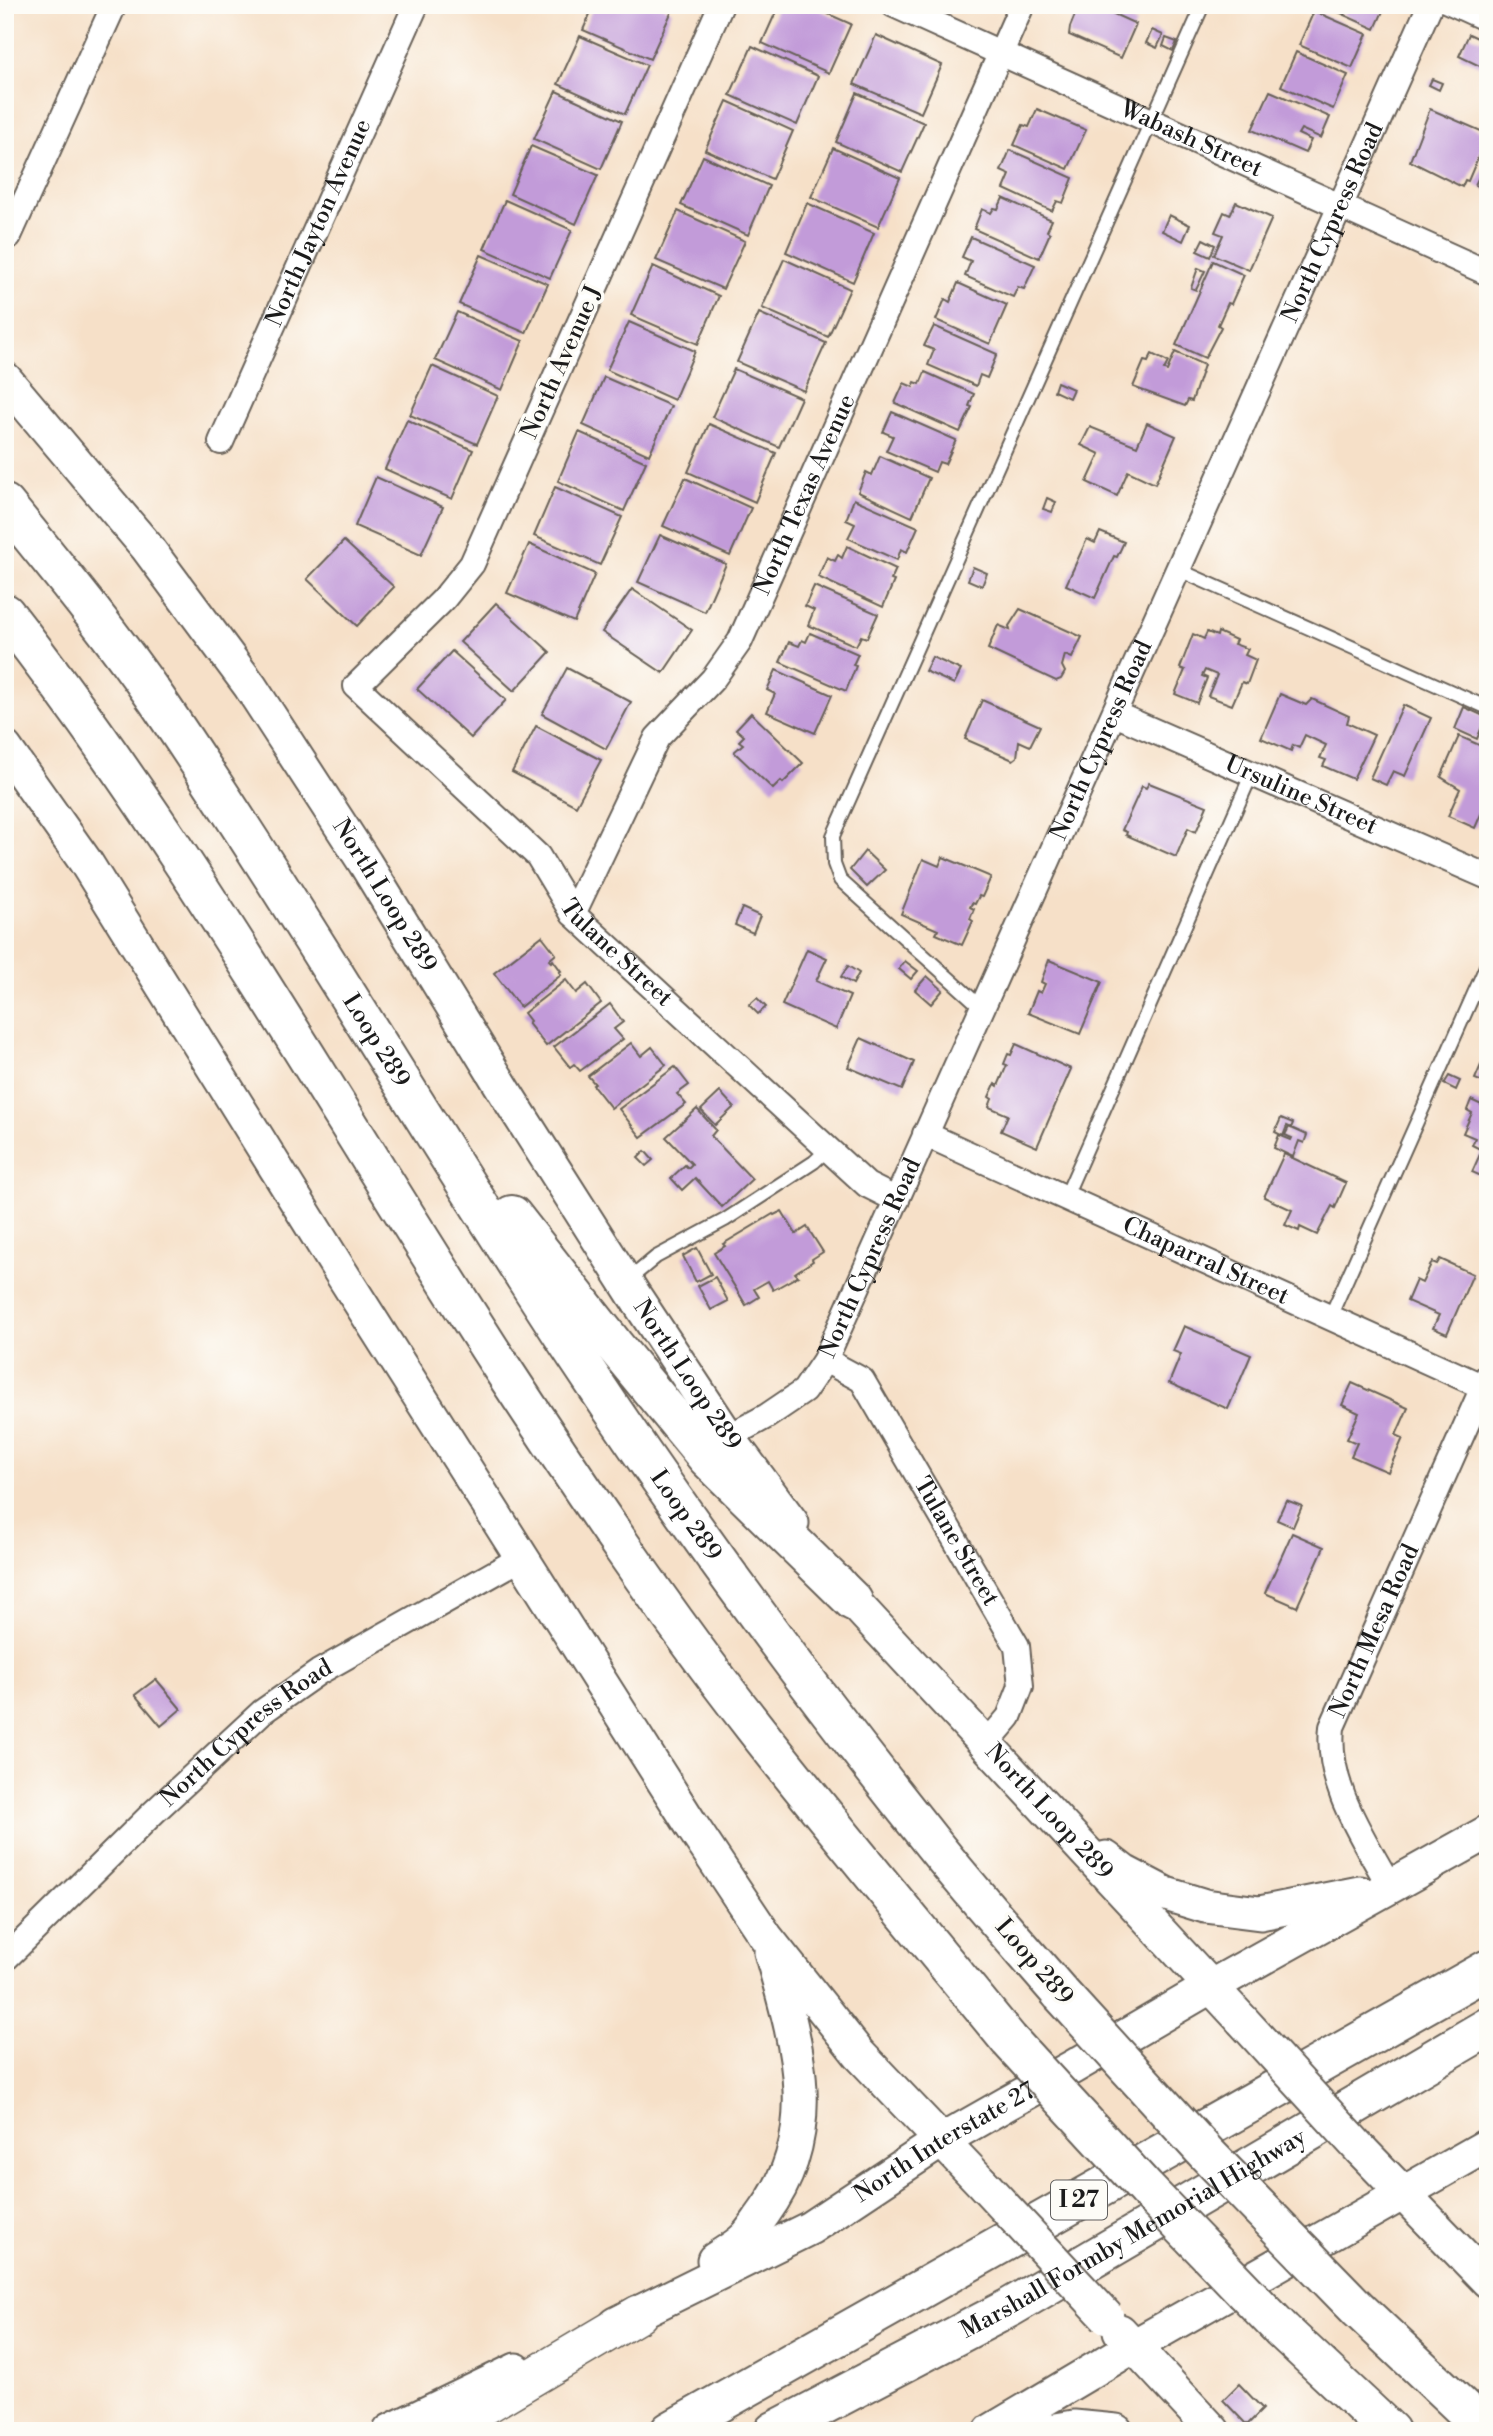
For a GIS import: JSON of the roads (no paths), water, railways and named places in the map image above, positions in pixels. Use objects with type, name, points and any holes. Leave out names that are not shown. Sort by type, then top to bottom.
[{"type":"highway","name":"Loop 289","points":[[5,504],[62,573],[155,698],[347,991],[584,1368],[812,1689],[933,1844],[1061,1994],[1207,2154],[1359,2310],[1487,2431]]},
{"type":"highway","points":[[5,613],[68,694],[126,777],[217,914],[503,1369],[643,1575],[751,1724],[1009,2040],[1146,2189],[1282,2330],[1390,2431]]},
{"type":"highway","points":[[347,991],[451,1120],[513,1216],[707,1458],[853,1601]]},
{"type":"highway","name":"I 27","points":[[670,2431],[1488,1969]]},
{"type":"highway","name":"Marshall Formby Memorial Highway","points":[[774,2431],[1009,2308],[1488,2027]]},
{"type":"highway","points":[[810,2431],[1009,2308]]},
{"type":"main road","name":"North Loop 289","points":[[5,379],[146,546],[250,686],[365,863],[510,1100],[626,1282],[728,1437],[769,1494],[853,1601],[1361,2150],[1488,2281]]},
{"type":"main road","points":[[5,748],[85,861],[340,1271],[692,1826],[766,1937],[859,2054],[1213,2431]]},
{"type":"main road","points":[[1053,1819],[1124,1872],[1166,1894],[1205,1906],[1260,1913],[1390,1887]]},
{"type":"main road","name":"North Interstate 27","points":[[390,2431],[639,2314],[810,2228],[941,2141],[1210,1986],[1488,1832]]},
{"type":"main road","points":[[442,2431],[639,2314],[745,2238],[779,2193],[800,2123],[800,2081],[795,2037],[766,1937]]},
{"type":"main road","points":[[990,2431],[1488,2145]]},
{"type":"main road","points":[[1050,2431],[1074,2427],[1116,2431]]},
{"type":"street","points":[[9,236],[114,5]]},
{"type":"street","name":"North Jayton Avenue","points":[[221,442],[416,5]]},
{"type":"street","name":"North Avenue J","points":[[356,686],[443,600],[472,564],[721,5]]},
{"type":"street","name":"Wabash Street","points":[[894,5],[1488,274]]},
{"type":"street","name":"North Texas Avenue","points":[[573,914],[657,738],[718,672],[740,641],[1022,5]]},
{"type":"street","name":"North Cypress Road","points":[[728,1437],[767,1416],[804,1391],[825,1360],[1430,5]]},
{"type":"street","name":"Tulane Street","points":[[356,686],[538,856],[573,914],[867,1185],[897,1199]]},
{"type":"street","name":"Ursuline Street","points":[[1115,714],[1488,877]]},
{"type":"street","name":"Chaparral Street","points":[[925,1134],[1330,1317],[1486,1384]]},
{"type":"street","name":"Tulane Street","points":[[825,1360],[862,1380],[1017,1646],[1021,1686],[1009,1717],[985,1745]]},
{"type":"street","name":"North Mesa Road","points":[[1390,1887],[1336,1782],[1330,1745],[1332,1727],[1486,1384]]},
{"type":"street","name":"North Cypress Road","points":[[5,1959],[153,1812],[262,1712],[319,1672],[523,1557]]},
{"type":"lane","points":[[982,1008],[840,880],[834,864],[833,836],[1203,5]]},
{"type":"lane","points":[[1442,5],[1488,26]]},
{"type":"lane","points":[[1178,570],[1488,708]]},
{"type":"lane","points":[[1065,1198],[1252,774]]},
{"type":"lane","points":[[1330,1317],[1488,962]]},
{"type":"lane","points":[[626,1282],[656,1256],[725,1220],[814,1162],[828,1149]]}]
